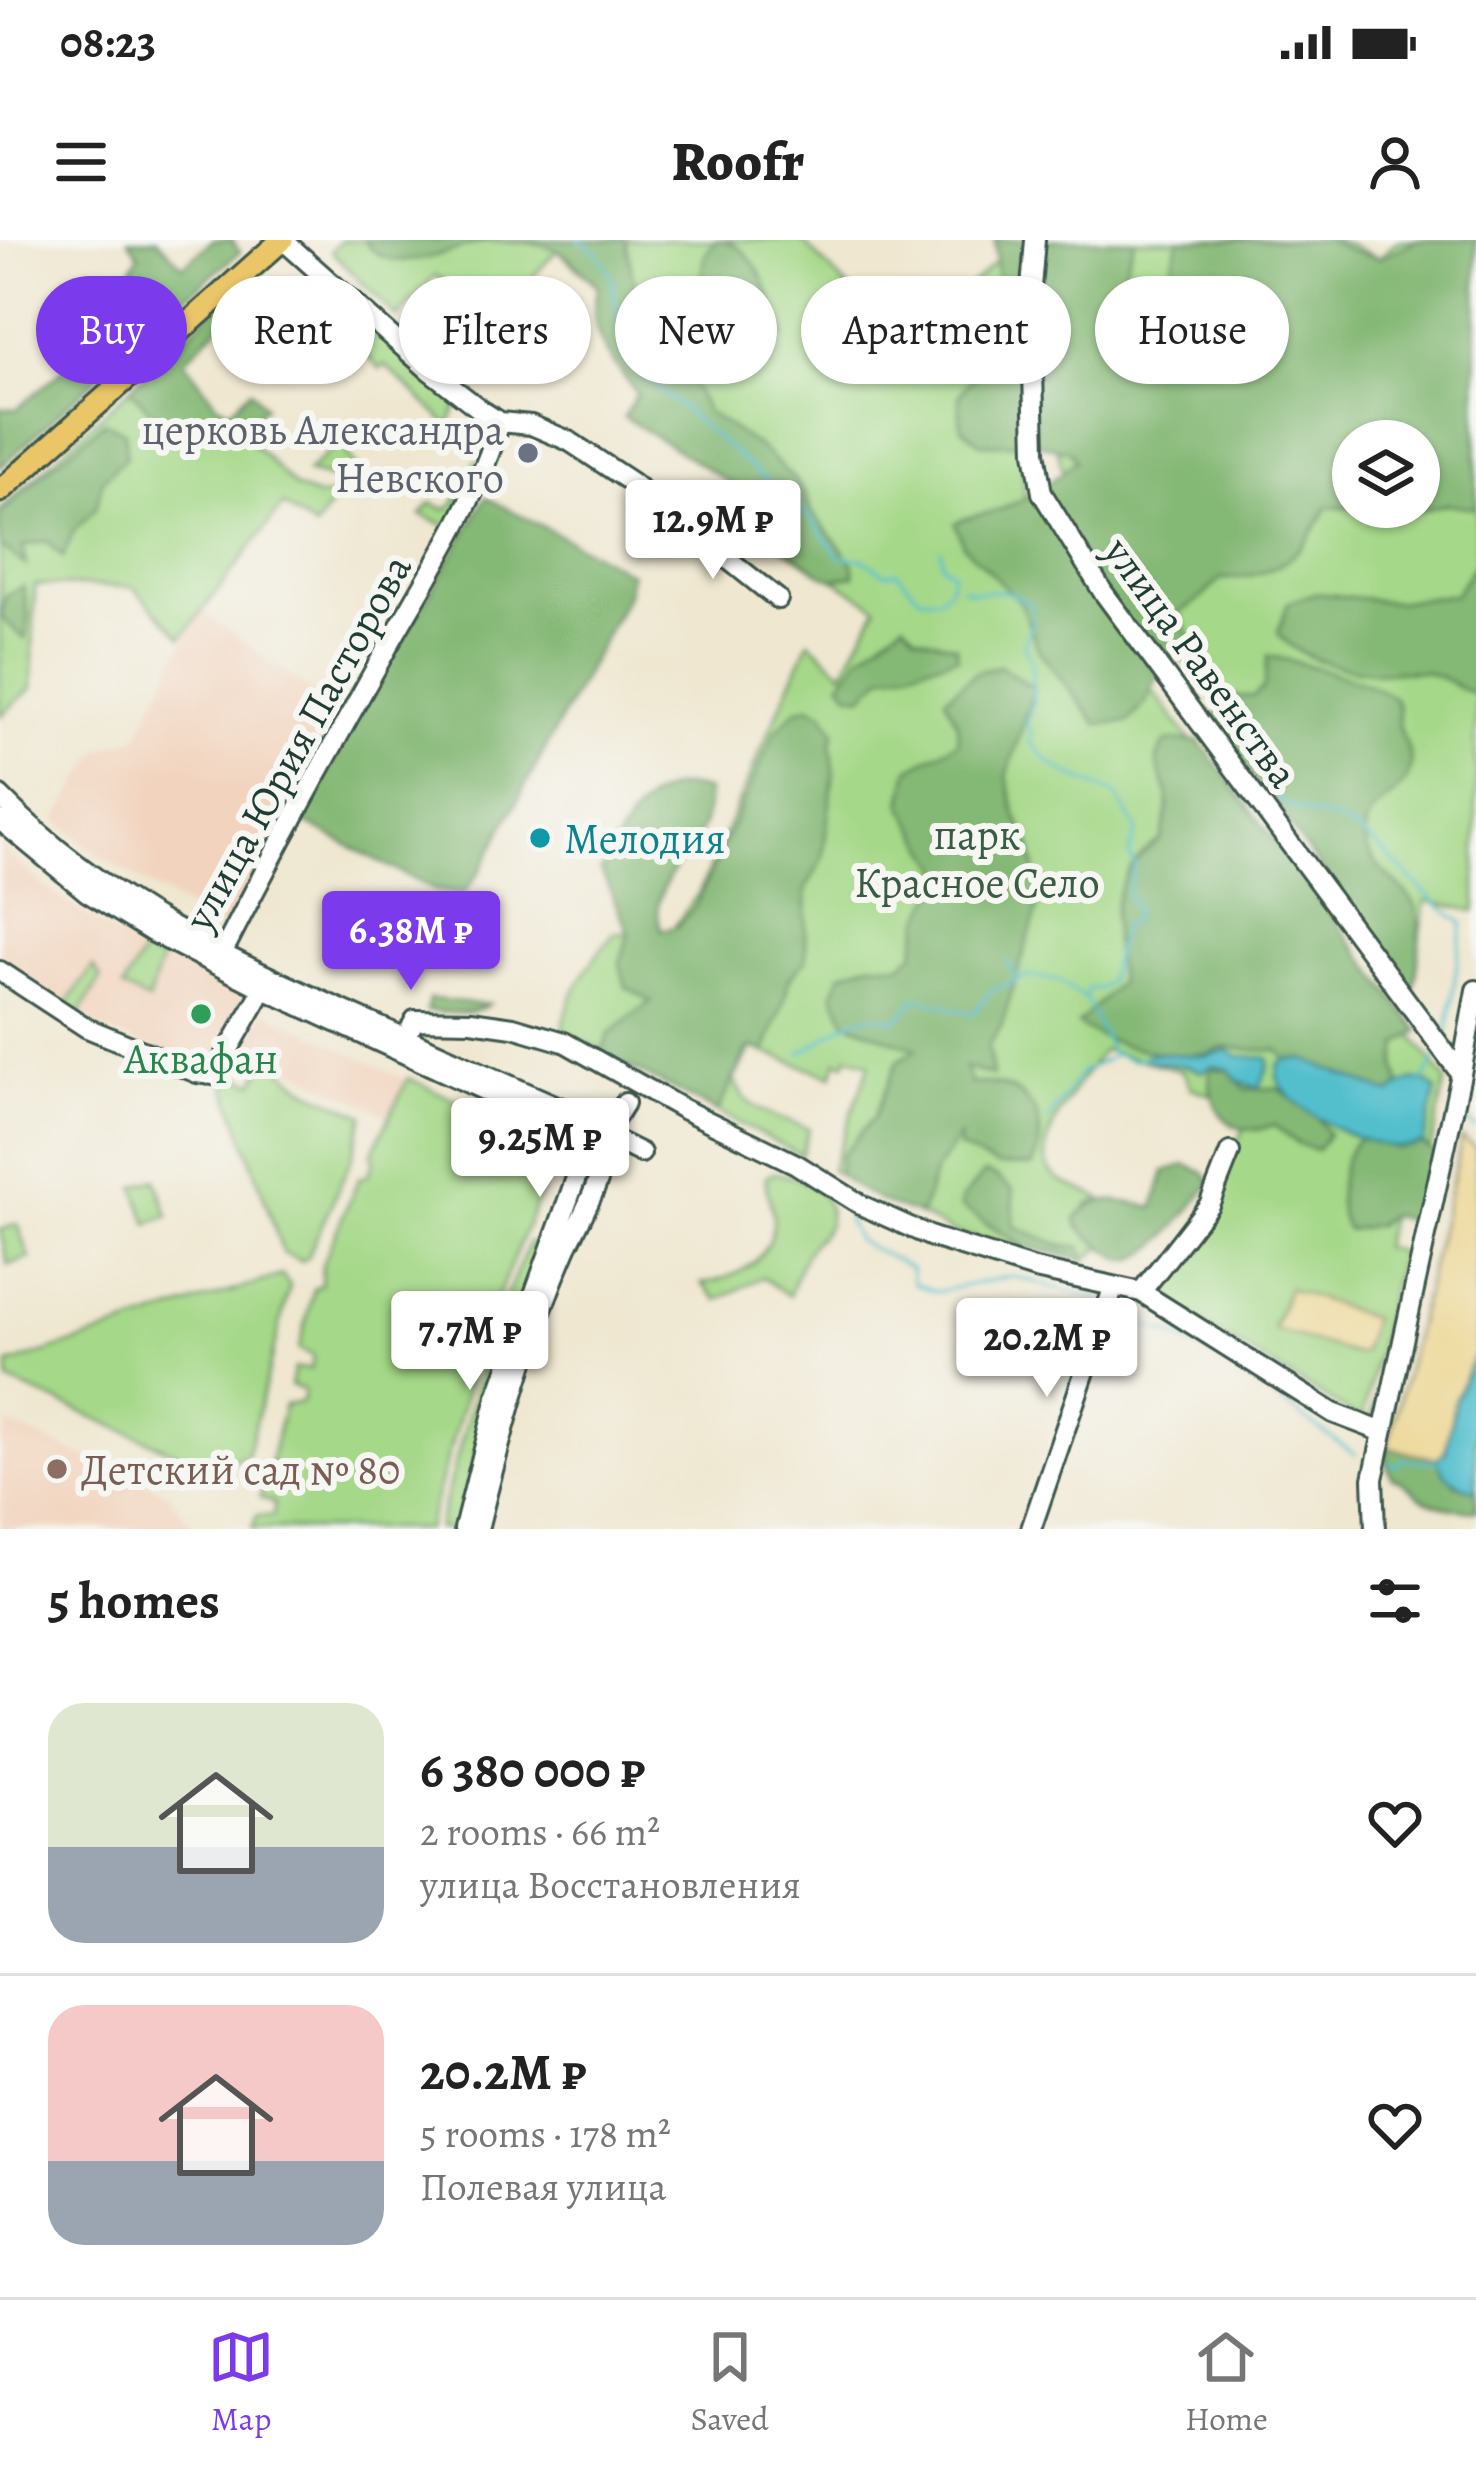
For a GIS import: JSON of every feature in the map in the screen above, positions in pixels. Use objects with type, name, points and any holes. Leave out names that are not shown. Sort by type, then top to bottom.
[{"type":"main road","points":[[0,491],[282,240]]},
{"type":"street","points":[[282,240],[429,370],[500,422],[531,425],[569,441],[631,482],[778,599]]},
{"type":"street","name":"улица Равенства","points":[[1034,240],[1035,452],[1042,493],[1103,592],[1461,1074]]},
{"type":"street","name":"улица Юрия Пасторова","points":[[219,959],[448,539],[484,468],[500,422]]},
{"type":"street","points":[[0,796],[95,881],[219,959]]},
{"type":"street","points":[[0,820],[87,892],[219,959],[402,1044],[595,1122],[598,1137],[608,1148],[510,1399],[478,1529]]},
{"type":"street","points":[[0,971],[87,1028],[214,1076],[267,983]]},
{"type":"street","points":[[1375,1529],[1373,1479],[1476,990]]},
{"type":"street","points":[[402,1044],[415,1020],[513,1027],[564,1042],[683,1109],[796,1164],[862,1206],[932,1237],[1113,1289],[1141,1292],[1333,1413],[1383,1432]]},
{"type":"street","points":[[464,1529],[496,1397],[598,1137],[625,1103]]},
{"type":"street","points":[[598,1137],[641,1154]]},
{"type":"street","points":[[1141,1292],[1209,1205],[1230,1152]]},
{"type":"street","points":[[1031,1529],[1113,1289]]},
{"type":"shaded area","points":[[200,609],[342,715],[223,929],[100,856],[56,820],[100,750],[137,737]]},
{"type":"shaded area","points":[[0,845],[44,887],[119,937],[247,1000],[215,1062],[205,1067],[101,1029],[0,966]]},
{"type":"shaded area","points":[[264,1011],[405,1079],[388,1115],[247,1047]]},
{"type":"shaded area","name":"Детский сад № 80","points":[[9,1424],[170,1494],[192,1529],[0,1529],[0,1444]]},
{"type":"green space","points":[[128,240],[157,240],[183,266],[213,240],[231,240],[240,252],[187,296],[187,276],[127,276],[139,255]]},
{"type":"green space","name":"парк Красное Село","points":[[342,240],[801,240],[836,276],[801,276],[801,384],[1017,384],[1026,522],[1446,1080],[1430,1150],[1392,1204],[1382,1247],[1400,1252],[1362,1420],[1164,1300],[1233,1148],[1256,1110],[1191,1088],[1183,1071],[1103,1050],[1061,1110],[1046,1160],[1057,1178],[1101,1199],[1087,1205],[1079,1227],[1103,1246],[1086,1260],[1080,1247],[1011,1228],[987,1225],[1025,1247],[955,1233],[831,1170],[870,1063],[848,1056],[845,1063],[837,1061],[832,1076],[752,1048],[734,1079],[739,1090],[764,1112],[809,1129],[801,1155],[610,1057],[624,1024],[609,1034],[603,1050],[563,1032],[574,993],[614,933],[629,933],[626,946],[657,950],[698,894],[809,641],[843,672],[877,607],[780,545],[750,495],[624,417],[637,394],[630,384],[777,384],[777,276],[615,276],[615,364],[597,332],[598,286],[557,250],[534,276],[399,276],[397,318],[375,296],[375,276],[356,276],[331,251]],"holes":[[[1288,1288],[1356,1354],[1274,1325]]]},
{"type":"green space","points":[[364,240],[626,240],[633,276],[615,276],[615,364],[598,332],[598,286],[561,252],[531,243],[488,241],[406,261],[376,253]]},
{"type":"green space","points":[[718,240],[732,243],[761,276],[703,276],[707,252]]},
{"type":"green space","points":[[995,240],[1135,240],[1123,276],[1095,276],[1095,384],[1289,384],[1289,276],[1169,276],[1179,240],[1328,240],[1379,258],[1418,240],[1476,240],[1476,508],[1440,506],[1440,420],[1332,420],[1332,507],[1327,507],[1308,539],[1286,561],[1258,574],[1221,579],[1179,613],[1196,650],[1189,656],[1166,658],[1145,704],[1128,722],[1097,724],[1039,651],[1020,602],[963,545],[955,523],[1002,509],[1050,482],[1075,461],[1070,451],[1040,444],[982,444],[961,427],[959,396],[967,384],[1071,384],[1071,276],[997,276]]},
{"type":"green space","points":[[1055,240],[1337,240],[1379,258],[1398,240],[1476,240],[1476,903],[1475,911],[1426,901],[1415,969],[1071,508],[1056,443],[1056,384],[1071,384],[1071,276],[1055,276]]},
{"type":"green space","name":"парк Красное Село","points":[[1017,242],[1017,276],[980,276]]},
{"type":"green space","points":[[211,312],[211,334],[187,358],[187,334]]},
{"type":"green space","points":[[379,333],[399,349],[399,378],[385,365],[380,369],[375,364]]},
{"type":"green space","points":[[187,365],[216,403],[230,410],[251,390],[265,407],[239,430],[211,432],[157,418],[130,389],[135,384],[187,384]]},
{"type":"green space","points":[[187,376],[296,488],[317,496],[336,496],[315,528],[283,505],[182,637],[133,587],[35,585],[32,688],[0,716],[0,510],[135,384],[187,384]]},
{"type":"green space","points":[[46,384],[90,384],[0,468],[0,408],[17,409]]},
{"type":"green space","points":[[405,384],[442,384],[460,399],[449,426]]},
{"type":"green space","points":[[630,384],[693,384],[707,412],[762,449],[794,479],[811,511],[854,565],[854,576],[832,579],[823,575],[780,545],[750,495],[624,417],[637,394]]},
{"type":"green space","points":[[105,422],[125,432],[126,457],[103,479],[96,508],[73,532],[63,557],[47,541],[23,546],[26,565],[0,546],[0,515]]},
{"type":"green space","points":[[343,440],[350,449],[346,454],[373,489],[307,472]]},
{"type":"green space","points":[[475,462],[482,465],[451,528],[421,515],[431,503],[445,509],[454,504]]},
{"type":"green space","points":[[486,497],[631,573],[627,595],[479,873],[463,894],[434,890],[302,821],[359,713]]},
{"type":"green space","points":[[1476,562],[1476,694],[1425,672],[1374,672],[1335,665],[1297,650],[1278,633],[1288,603],[1315,593],[1395,602],[1454,595]]},
{"type":"green space","points":[[23,586],[29,617],[25,639],[1,617],[5,597]]},
{"type":"green space","points":[[904,622],[916,635],[956,646],[958,657],[883,676],[862,696],[849,693],[841,682],[860,656]]},
{"type":"green space","points":[[1268,656],[1358,681],[1396,701],[1411,760],[1409,773],[1371,815],[1365,833],[1375,862],[1417,910],[1419,947],[1412,993],[1212,720],[1228,697],[1254,696],[1264,687]]},
{"type":"green space","points":[[1000,666],[1034,688],[1007,776],[1016,816],[1031,845],[1040,901],[1001,1027],[988,1046],[993,1076],[965,1067],[971,1084],[1006,1087],[1030,1104],[1037,1116],[1039,1148],[1033,1166],[996,1165],[959,1148],[959,1137],[934,1173],[922,1212],[913,1212],[878,1200],[838,1174],[841,1156],[874,1117],[898,1061],[916,1049],[846,1022],[833,993],[841,974],[870,963],[900,965],[915,953],[924,913],[947,880],[902,805],[909,769],[958,742],[957,723],[945,698],[976,672]]},
{"type":"green space","points":[[810,706],[823,712],[835,732],[823,858],[806,889],[806,961],[789,981],[766,1052],[751,1047],[746,1052],[718,1111],[603,1050],[609,1034],[651,1001],[626,987],[620,963],[629,933],[601,870],[641,806],[670,789],[708,791],[702,828],[659,902],[662,930],[676,927],[695,907],[775,732],[796,710]]},
{"type":"green space","points":[[1167,741],[1199,741],[1419,1031],[1399,1044],[1400,1084],[1391,1094],[1303,1059],[1286,1059],[1278,1050],[1155,1052],[1105,1039],[1078,1024],[1119,982],[1116,903],[1130,869],[1161,839],[1168,800],[1157,760]]},
{"type":"green space","points":[[144,951],[161,960],[148,1001],[123,988]]},
{"type":"green space","points":[[93,967],[101,978],[79,1015],[65,1006]]},
{"type":"green space","points":[[429,999],[488,1004],[467,1012],[427,1011]]},
{"type":"green space","points":[[267,1058],[309,1091],[364,1115],[351,1160],[307,1258],[301,1261],[283,1253],[226,1086],[235,1075],[254,1083]]},
{"type":"green space","points":[[1210,1069],[1228,1070],[1246,1089],[1278,1088],[1316,1116],[1328,1134],[1317,1150],[1298,1144],[1273,1125],[1245,1129],[1234,1125],[1218,1109]]},
{"type":"green space","points":[[408,1078],[559,1148],[484,1329],[427,1529],[252,1529],[257,1516],[273,1516],[275,1503],[260,1497],[264,1482],[280,1481],[283,1469],[270,1463],[284,1405],[302,1402],[304,1390],[290,1385],[294,1369],[311,1369],[313,1356],[299,1349],[314,1288],[321,1285],[322,1265],[359,1178],[368,1175],[372,1153]]},
{"type":"green space","points":[[1361,1137],[1397,1148],[1423,1144],[1435,1153],[1416,1222],[1389,1215],[1376,1225],[1347,1230],[1340,1208],[1340,1181],[1347,1156]]},
{"type":"green space","points":[[1185,1165],[1205,1173],[1211,1183],[1173,1229],[1137,1258],[1117,1257],[1078,1224],[1076,1219],[1084,1210],[1102,1202],[1154,1207],[1165,1171]]},
{"type":"green space","points":[[773,1173],[818,1192],[828,1208],[827,1225],[805,1255],[789,1296],[762,1277],[718,1300],[702,1284],[748,1266],[770,1238],[773,1219],[766,1176]]},
{"type":"green space","points":[[984,1173],[1013,1190],[1014,1226],[1061,1246],[1080,1247],[1086,1260],[1025,1247],[961,1207],[962,1199]]},
{"type":"green space","points":[[156,1179],[169,1216],[148,1224],[135,1187]]},
{"type":"green space","points":[[1421,1218],[1378,1418],[1371,1419],[1412,1225]]},
{"type":"green space","points":[[18,1224],[30,1258],[8,1265],[0,1230]]},
{"type":"green space","points":[[529,1243],[539,1243],[529,1292],[513,1335],[491,1331]]},
{"type":"green space","points":[[282,1275],[290,1285],[247,1455],[212,1468],[9,1381],[9,1364]]},
{"type":"green space","points":[[488,1344],[505,1350],[457,1529],[437,1529]]},
{"type":"green space","points":[[1388,1448],[1437,1459],[1455,1484],[1476,1491],[1476,1511],[1430,1502],[1392,1477],[1386,1463]]},
{"type":"sand","points":[[1462,1138],[1476,1147],[1476,1352],[1455,1398],[1446,1451],[1437,1459],[1388,1448]]},
{"type":"sand","points":[[1288,1288],[1372,1318],[1363,1352],[1356,1354],[1274,1330]]},
{"type":"water","points":[[1227,1050],[1238,1056],[1268,1058],[1259,1088],[1238,1081],[1229,1069],[1213,1066],[1202,1072],[1145,1057],[1150,1053],[1206,1056]]},
{"type":"water","points":[[1303,1059],[1391,1094],[1413,1081],[1430,1085],[1436,1090],[1423,1144],[1379,1144],[1311,1114],[1277,1078],[1279,1064]]},
{"type":"water","points":[[1476,1352],[1476,1491],[1452,1480],[1437,1459],[1446,1451],[1455,1398]]},
{"type":"waterway","points":[[579,240],[606,264],[630,364],[810,518],[839,556],[864,560],[885,573],[897,572],[920,597],[938,598],[950,586],[953,573],[942,564],[941,550]]},
{"type":"waterway","points":[[962,588],[1011,593],[1031,606],[1033,619],[1024,644],[1032,664],[1033,701],[1026,725],[1032,732],[1029,741],[1068,774],[1116,794],[1137,830],[1129,854],[1135,866],[1127,891],[1134,908],[1132,922],[1123,925],[1108,982],[1098,989],[1089,988],[1085,997],[1111,1053],[1133,1060],[1150,1058]]},
{"type":"waterway","points":[[1187,662],[1275,772],[1279,800],[1357,831],[1463,923],[1446,1040]]},
{"type":"waterway","points":[[1007,961],[1017,979]]},
{"type":"waterway","points":[[800,1053],[857,1019],[896,1021],[916,998],[973,1014],[991,991],[1027,976],[1058,980],[1083,997]]},
{"type":"waterway","points":[[1048,1120],[1082,1072],[1113,1056]]},
{"type":"waterway","points":[[1423,1081],[1436,1058]]},
{"type":"waterway","points":[[1462,1119],[1476,1127]]},
{"type":"waterway","points":[[847,1219],[858,1241],[911,1268],[913,1283],[936,1292],[1011,1276],[1100,1299]]},
{"type":"waterway","points":[[1377,1418],[1419,1221]]},
{"type":"waterway","points":[[1117,1306],[1127,1323],[1155,1329],[1215,1357],[1356,1454]]},
{"type":"waterway","points":[[1389,1464],[1396,1466],[1403,1459],[1438,1462]]},
{"type":"place","name":"церковь Александра Невского","points":[[528,453]]},
{"type":"place","name":"Мелодия","points":[[540,838]]},
{"type":"place","name":"Аквафан","points":[[201,1014]]},
{"type":"place","name":"Детский сад № 80","points":[[57,1469]]}]
